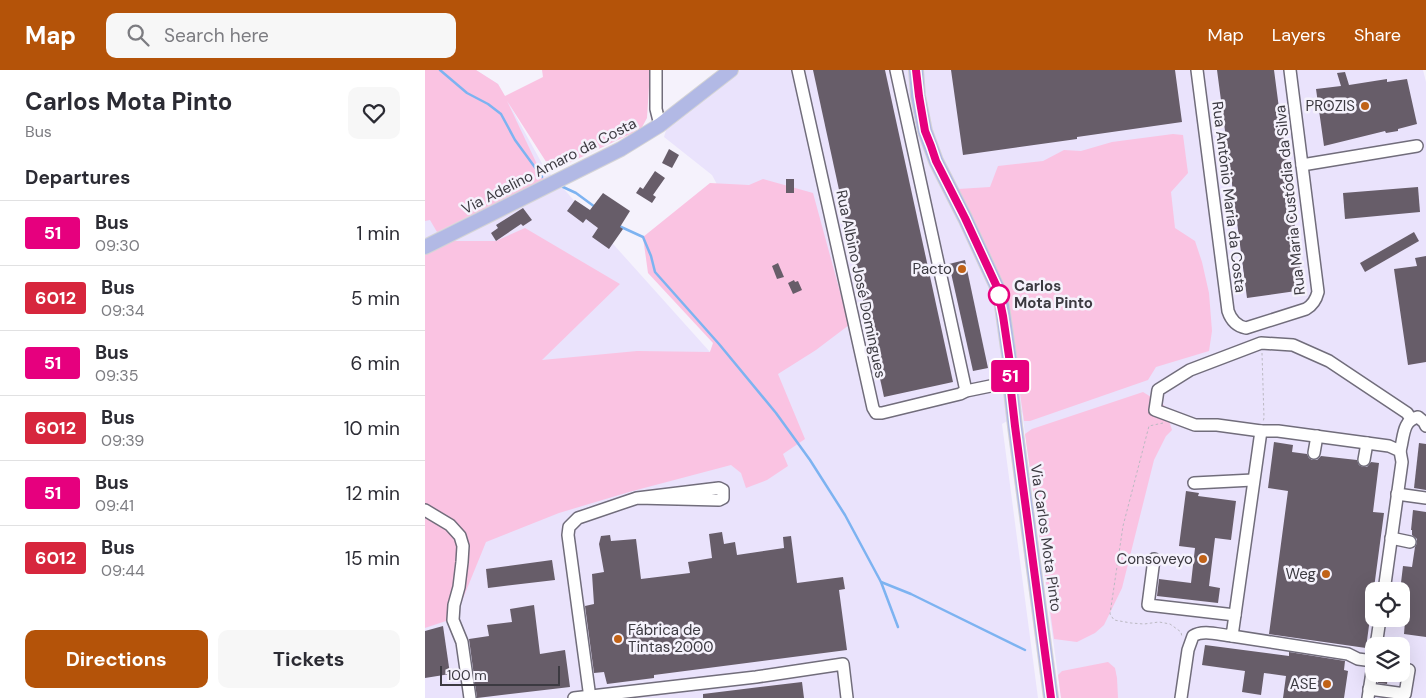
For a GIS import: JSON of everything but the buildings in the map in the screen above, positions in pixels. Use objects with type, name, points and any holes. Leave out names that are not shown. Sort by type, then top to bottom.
[{"type":"main road","name":"Via Adelino Amaro da Costa","points":[[425,247],[601,160],[660,125],[731,70]]},
{"type":"main road","name":"Via Carlos Mota Pinto","points":[[916,70],[925,131],[936,161],[979,250],[995,319],[1003,372],[1010,382],[1051,698]]},
{"type":"street","points":[[656,70],[656,109],[660,125]]},
{"type":"street","name":"Rua Albino José Domingues","points":[[798,70],[873,408],[876,412],[882,413],[966,391],[1010,382]]},
{"type":"street","points":[[896,70],[966,391]]},
{"type":"street","name":"Rua António Maria da Costa","points":[[1197,70],[1229,311],[1237,325]]},
{"type":"street","name":"Rua Maria Custódia da Silva","points":[[1237,325],[1246,328],[1306,309],[1316,300],[1318,292],[1290,70]]},
{"type":"street","points":[[1302,164],[1417,146]]},
{"type":"street","points":[[1400,451],[1389,446],[1278,431],[1261,431],[1217,425],[1195,425],[1155,410],[1158,390],[1189,370],[1261,343],[1293,345],[1329,361],[1411,418],[1417,418],[1426,426]]},
{"type":"street","points":[[1385,582],[1402,462],[1400,451],[1406,424],[1411,418]]},
{"type":"street","points":[[1232,636],[1261,431]]},
{"type":"street","points":[[1315,453],[1317,436]]},
{"type":"street","points":[[1364,460],[1367,443]]},
{"type":"street","points":[[1194,482],[1253,480]]},
{"type":"street","points":[[589,697],[568,535],[569,527],[578,518],[587,514],[637,498],[719,488],[723,490],[724,494],[723,498],[719,500],[637,498]]},
{"type":"street","points":[[1397,494],[1426,498]]},
{"type":"street","points":[[425,510],[450,525],[460,536],[463,546],[459,587],[454,605],[453,620],[461,642],[470,698]]},
{"type":"street","points":[[1391,538],[1409,542]]},
{"type":"street","points":[[1154,559],[1148,605],[1235,615]]},
{"type":"street","points":[[1181,698],[1190,641],[1197,633],[1232,636],[1347,654],[1358,659],[1365,659]]},
{"type":"street","points":[[574,698],[756,677],[843,664],[847,698]]},
{"type":"street","points":[[1369,694],[1405,694],[1407,682]]},
{"type":"path","points":[[1261,343],[1264,418],[1261,431]]},
{"type":"path","points":[[1181,420],[1149,426],[1123,526],[1110,614],[1114,620],[1131,623],[1159,622],[1170,624],[1181,632],[1182,637],[1190,641]]},
{"type":"shaded area","points":[[425,70],[476,70],[498,84],[544,167],[710,352],[737,289],[744,235],[712,175],[664,137],[671,114],[727,70],[1423,70],[1426,82],[1426,698],[1061,698],[1022,412],[1002,424],[1038,698],[425,698]]},
{"type":"shaded area","points":[[425,70],[476,70],[498,84],[505,96],[543,77],[542,70],[650,70],[647,118],[641,129],[552,171],[507,101],[544,179],[437,232],[430,220],[425,221]]},
{"type":"shaded area","points":[[1173,134],[1183,135],[1188,173],[1171,192],[1175,228],[1195,241],[1202,262],[1209,293],[1212,331],[1209,351],[1156,367],[1148,380],[1030,421],[1024,421],[1005,291],[958,189],[990,187],[998,166],[1043,161],[1064,150],[1081,151],[1112,142]]},
{"type":"shaded area","points":[[763,179],[813,193],[849,325],[816,350],[778,374],[805,439],[783,454],[788,466],[767,480],[746,488],[741,473],[731,465],[559,513],[486,542],[455,618],[425,628],[425,255],[452,241],[496,241],[525,228],[620,284],[542,360],[637,351],[710,352],[713,343],[648,273],[643,237],[710,183],[749,185]]},
{"type":"shaded area","points":[[1143,392],[1164,405],[1172,430],[1166,436],[1154,460],[1122,588],[1104,625],[1095,633],[1077,642],[1054,639],[1025,434],[1032,429]]},
{"type":"shaded area","points":[[1108,662],[1115,668],[1118,698],[1061,698],[1058,675],[1062,671]]},
{"type":"waterway","points":[[440,70],[467,93],[488,104],[501,114],[515,140],[542,177]]},
{"type":"waterway","points":[[563,187],[576,193],[595,207]]},
{"type":"waterway","points":[[619,226],[643,237],[655,272],[719,344],[776,413],[810,460],[845,515],[881,582],[911,594],[1025,650]]},
{"type":"waterway","points":[[881,582],[898,627]]},
{"type":"bus line","name":"51","points":[[916,70],[925,131],[936,161],[988,266],[997,287],[1002,306],[1011,370],[1010,382],[1015,426],[1051,698]]},
{"type":"place","name":"PROZIS","points":[[1365,106]]},
{"type":"place","name":"Pacto","points":[[962,269]]},
{"type":"place","name":"Carlos Mota Pinto","points":[[999,295]]},
{"type":"place","name":"Consoveyo","points":[[1203,559]]},
{"type":"place","name":"Weg","points":[[1326,574]]},
{"type":"place","name":"Fábrica de Tintas 2000","points":[[618,639]]},
{"type":"place","name":"ASE","points":[[1327,684]]}]
